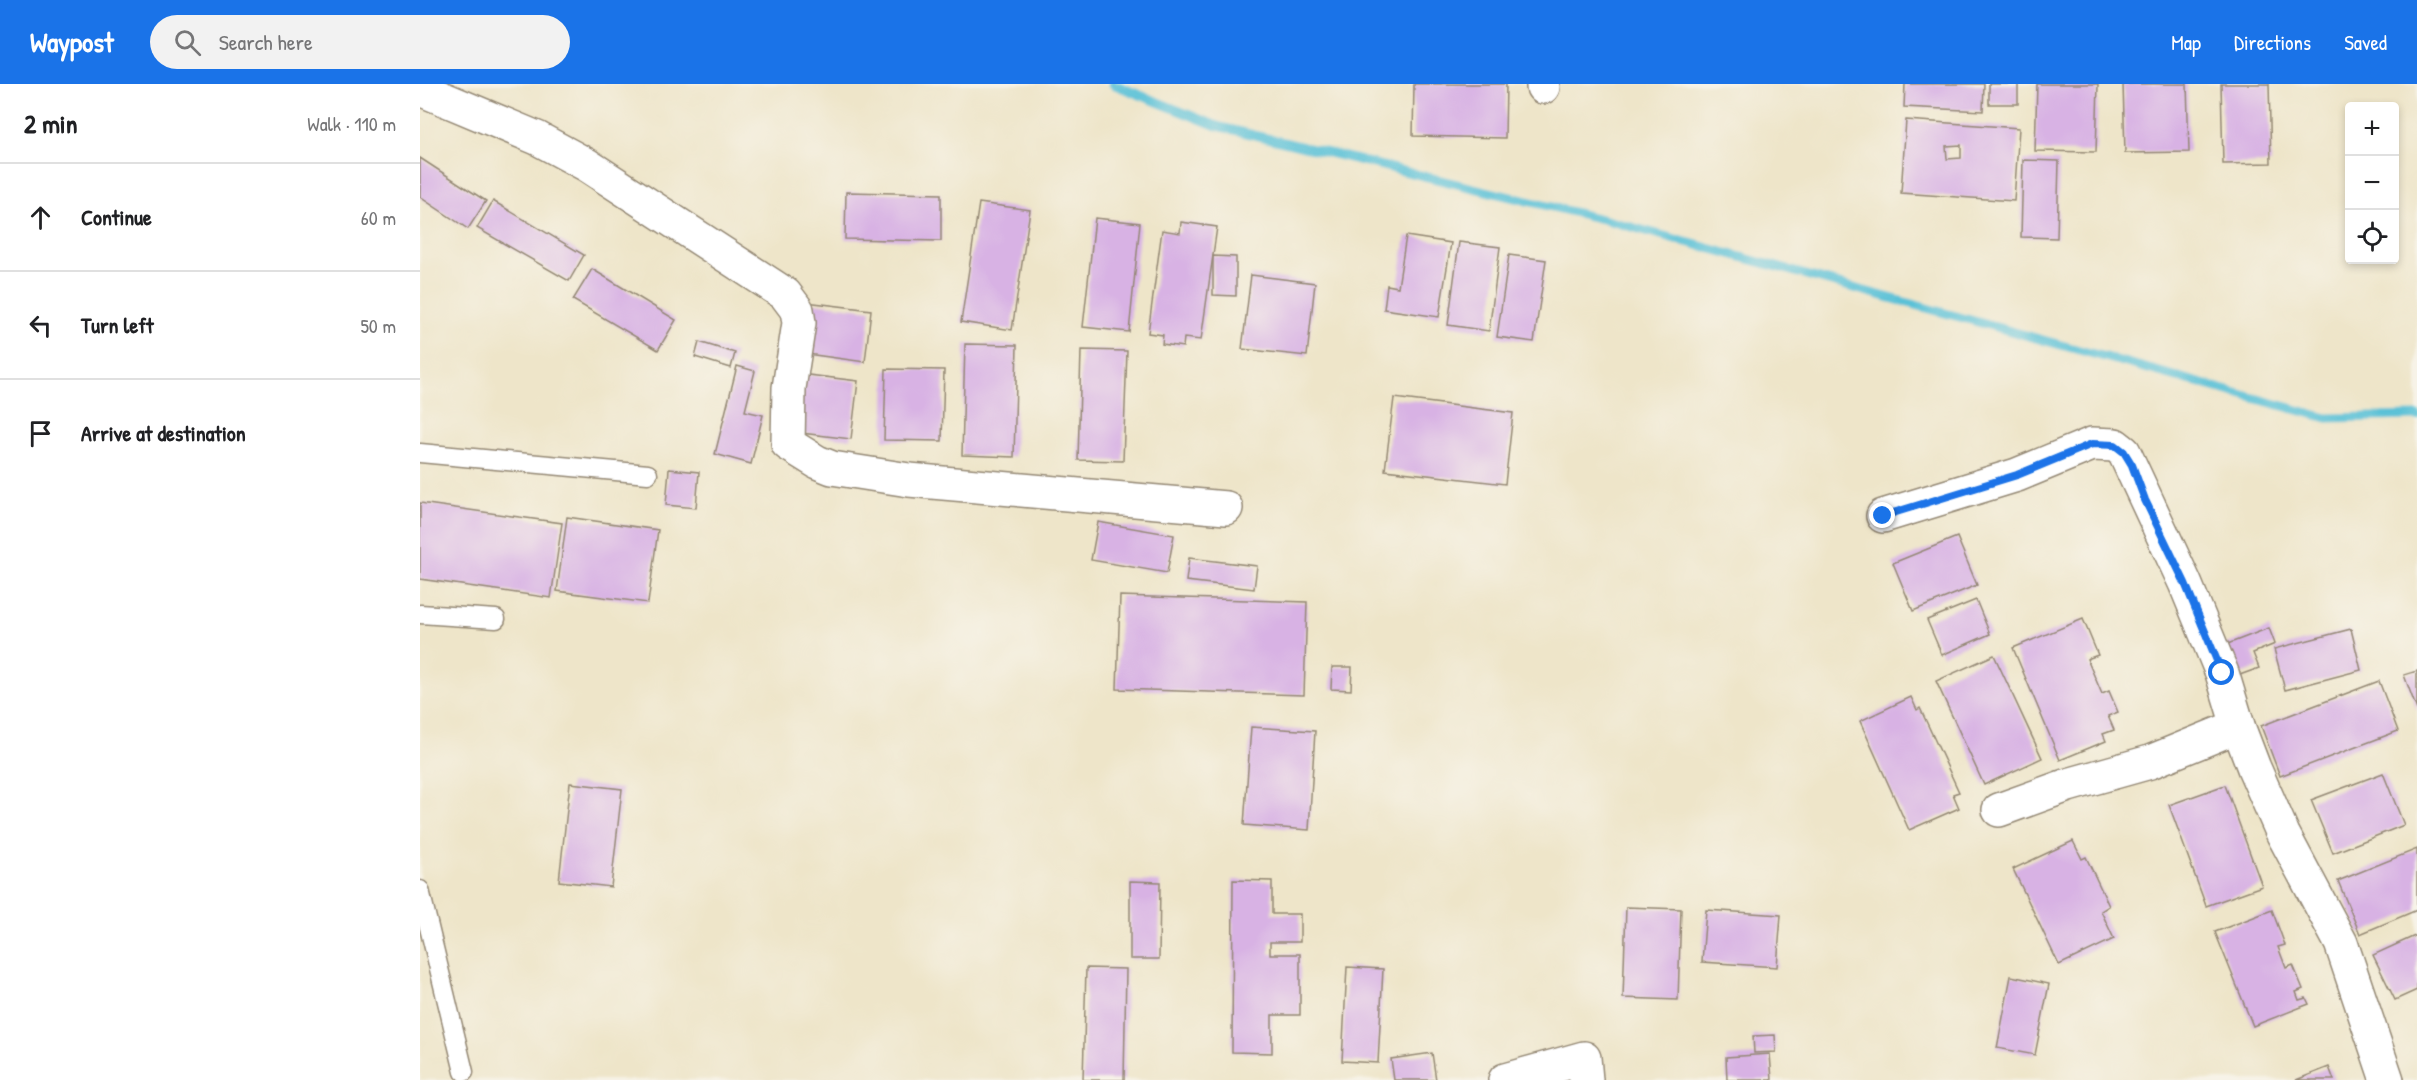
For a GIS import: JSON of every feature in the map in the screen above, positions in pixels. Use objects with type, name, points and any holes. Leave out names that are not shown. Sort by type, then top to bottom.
[{"type":"street","points":[[420,89],[537,138],[587,165],[785,294],[797,310],[800,323],[789,388],[788,444],[817,462],[832,468],[909,480],[1226,508]]},
{"type":"street","points":[[1883,516],[2017,475],[2092,444],[2115,445],[2124,452],[2185,583],[2222,673],[2238,726],[2283,834],[2341,943],[2387,1080]]},
{"type":"street","points":[[1999,810],[2068,785],[2150,762],[2238,726]]},
{"type":"street","points":[[1505,1080],[1584,1058],[1586,1080]]},
{"type":"lane","points":[[420,453],[648,474]]},
{"type":"lane","points":[[420,614],[496,619]]},
{"type":"lane","points":[[420,890],[464,1072]]},
{"type":"building","points":[[1414,84],[1506,84],[1505,138],[1413,136]]},
{"type":"building","points":[[1905,84],[1984,84],[1983,111],[1904,107]]},
{"type":"building","points":[[1989,84],[2018,84],[2018,104],[1989,104]]},
{"type":"building","points":[[2037,84],[2098,84],[2096,152],[2035,151]]},
{"type":"building","points":[[2123,84],[2187,84],[2189,152],[2125,153]]},
{"type":"building","points":[[2221,84],[2269,84],[2271,163],[2223,164]]},
{"type":"building","points":[[1906,120],[2019,128],[2014,201],[1901,193]],"holes":[[[1961,145],[1961,158],[1947,159],[1946,146]]]},
{"type":"building","points":[[420,158],[486,201],[468,229],[420,197]]},
{"type":"building","points":[[2023,160],[2059,161],[2057,238],[2021,237]]},
{"type":"building","points":[[846,192],[941,194],[941,241],[845,239]]},
{"type":"building","points":[[493,201],[584,255],[569,281],[477,228]]},
{"type":"building","points":[[979,203],[1030,210],[1012,330],[961,322]]},
{"type":"building","points":[[1095,218],[1140,223],[1129,332],[1083,327]]},
{"type":"building","points":[[1181,222],[1217,227],[1201,340],[1184,338],[1183,347],[1162,344],[1163,335],[1148,333],[1162,230],[1180,233]]},
{"type":"building","points":[[1406,236],[1451,243],[1439,317],[1384,309],[1387,285],[1398,287]]},
{"type":"building","points":[[1459,242],[1500,247],[1489,331],[1448,325]]},
{"type":"building","points":[[1509,255],[1546,260],[1534,342],[1497,337]]},
{"type":"building","points":[[1213,256],[1236,257],[1236,296],[1213,295]]},
{"type":"building","points":[[592,269],[676,320],[658,350],[573,300]]},
{"type":"building","points":[[1251,275],[1315,283],[1307,356],[1242,349]]},
{"type":"building","points":[[806,302],[871,310],[865,362],[800,353]]},
{"type":"building","points":[[699,342],[735,353],[731,368],[695,357]]},
{"type":"building","points":[[965,344],[1017,345],[1014,457],[962,455]]},
{"type":"building","points":[[1081,350],[1127,351],[1123,461],[1078,460]]},
{"type":"building","points":[[737,366],[755,371],[745,411],[763,415],[751,464],[715,454]]},
{"type":"building","points":[[886,369],[944,370],[942,441],[884,440]]},
{"type":"building","points":[[800,374],[858,381],[851,439],[793,432]]},
{"type":"building","points":[[1394,398],[1513,413],[1505,484],[1385,470]]},
{"type":"building","points":[[669,469],[699,472],[696,508],[666,505]]},
{"type":"building","points":[[420,503],[562,523],[551,598],[420,579]]},
{"type":"building","points":[[567,517],[658,530],[648,603],[557,591]]},
{"type":"building","points":[[1098,522],[1174,535],[1167,573],[1091,560]]},
{"type":"building","points":[[1957,537],[1977,585],[1913,611],[1893,563]]},
{"type":"building","points":[[1189,558],[1257,566],[1254,589],[1186,581]]},
{"type":"building","points":[[1120,596],[1307,602],[1304,695],[1117,689]]},
{"type":"building","points":[[1976,600],[1990,634],[1942,655],[1927,620]]},
{"type":"building","points":[[2083,619],[2098,655],[2087,659],[2102,694],[2109,691],[2118,712],[2108,716],[2114,730],[2103,734],[2106,741],[2060,760],[2013,648]]},
{"type":"building","points":[[2269,628],[2275,644],[2253,653],[2259,668],[2237,676],[2225,645]]},
{"type":"building","points":[[2351,629],[2361,670],[2285,690],[2274,649]]},
{"type":"building","points":[[1994,655],[2042,758],[1984,785],[1936,681]]},
{"type":"building","points":[[1332,667],[1352,667],[1351,690],[1331,689]]},
{"type":"building","points":[[2417,671],[2417,710],[2404,675]]},
{"type":"building","points":[[2379,681],[2398,731],[2280,776],[2261,726]]},
{"type":"building","points":[[1911,697],[1917,710],[1920,708],[1959,792],[1953,794],[1959,808],[1909,830],[1860,721]]},
{"type":"building","points":[[1251,727],[1315,731],[1309,830],[1244,825]]},
{"type":"building","points":[[2383,773],[2404,825],[2333,853],[2311,800]]},
{"type":"building","points":[[570,783],[622,789],[611,887],[559,881]]},
{"type":"building","points":[[2225,785],[2262,886],[2206,906],[2169,805]]},
{"type":"building","points":[[2073,841],[2082,859],[2086,857],[2109,906],[2101,911],[2114,939],[2059,965],[2013,869]]},
{"type":"building","points":[[2417,849],[2417,910],[2360,934],[2338,881]]},
{"type":"building","points":[[1233,880],[1272,881],[1272,914],[1300,914],[1300,942],[1270,942],[1270,954],[1300,954],[1300,1015],[1272,1015],[1272,1053],[1232,1052]]},
{"type":"building","points":[[1130,881],[1160,882],[1159,959],[1130,959]]},
{"type":"building","points":[[1626,907],[1681,909],[1678,1000],[1623,998]]},
{"type":"building","points":[[1706,910],[1781,915],[1777,967],[1702,962]]},
{"type":"building","points":[[2272,910],[2285,945],[2278,947],[2286,968],[2293,965],[2303,989],[2296,992],[2299,1000],[2306,998],[2309,1004],[2253,1026],[2215,932]]},
{"type":"building","points":[[2417,935],[2417,990],[2395,1000],[2373,955]]},
{"type":"building","points":[[1347,967],[1383,969],[1378,1063],[1342,1061]]},
{"type":"building","points":[[1086,968],[1126,969],[1124,1080],[1083,1080]]},
{"type":"building","points":[[2011,976],[2049,984],[2035,1055],[1997,1048]]},
{"type":"building","points":[[1775,1035],[1776,1052],[1754,1053],[1753,1036]]},
{"type":"building","points":[[1432,1053],[1436,1080],[1394,1080],[1391,1059]]},
{"type":"building","points":[[1770,1054],[1772,1080],[1727,1080],[1726,1057]]},
{"type":"building","points":[[2329,1067],[2334,1080],[2296,1080]]},
{"type":"waterway","points":[[1113,84],[1217,126],[1606,220],[2327,418],[2417,416]]},
{"type":"route","points":[[1883,516],[2017,475],[2081,447],[2104,443],[2115,445],[2124,452],[2132,465],[2145,500],[2185,583],[2222,673]]}]
